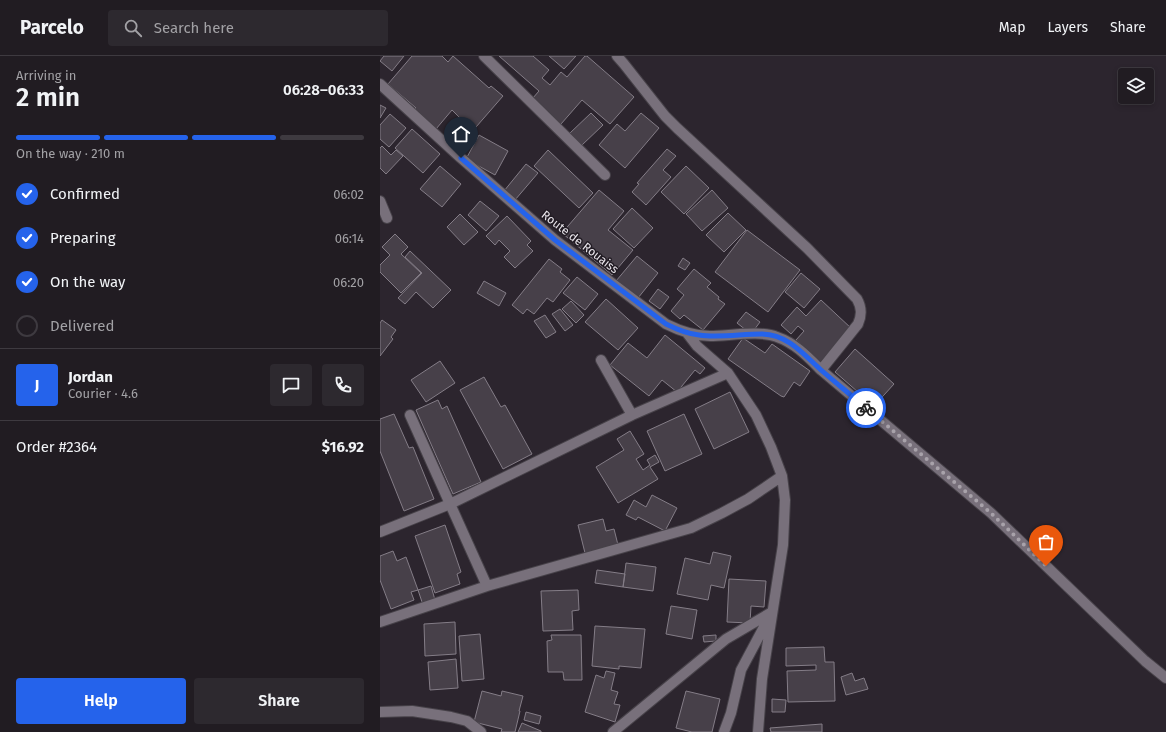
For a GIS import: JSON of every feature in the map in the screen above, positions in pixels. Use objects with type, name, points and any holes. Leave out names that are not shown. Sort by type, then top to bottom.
[{"type":"street","points":[[484,56],[605,175]]},
{"type":"street","points":[[617,56],[665,116],[806,248],[857,299],[861,312],[858,324],[821,370]]},
{"type":"street","name":"Route de Rouaiss","points":[[380,84],[461,158],[555,240],[666,324],[687,333],[709,336],[742,334],[770,335],[778,337],[798,347],[821,370],[991,513],[1145,661],[1166,678]]},
{"type":"street","points":[[380,201],[388,218]]},
{"type":"street","points":[[687,333],[697,346],[728,373],[756,415],[771,447],[782,476],[785,500],[783,545],[762,679],[758,732]]},
{"type":"street","points":[[601,360],[632,415]]},
{"type":"street","points":[[380,532],[450,504],[632,415],[728,373]]},
{"type":"street","points":[[410,415],[487,586]]},
{"type":"street","points":[[380,622],[487,586],[691,528],[748,499],[782,476]]},
{"type":"street","points":[[612,732],[726,639],[772,612]]},
{"type":"street","points":[[724,732],[731,713],[741,670],[772,612]]},
{"type":"street","points":[[380,712],[412,711],[451,717],[467,721],[481,732]]},
{"type":"building","points":[[384,56],[404,56],[392,71],[380,61]]},
{"type":"building","points":[[412,56],[442,56],[448,62],[453,56],[489,88],[491,86],[503,96],[463,142],[449,130],[460,118],[452,110],[436,129],[414,110],[416,108],[388,84]]},
{"type":"building","points":[[499,56],[533,56],[549,70],[542,78],[550,85],[561,72],[567,77],[585,56],[587,56],[634,97],[610,124],[582,100],[561,124],[532,99],[539,91]]},
{"type":"building","points":[[549,56],[576,56],[564,69]]},
{"type":"building","points":[[380,105],[386,108],[380,118]]},
{"type":"building","points":[[591,113],[603,125],[582,145],[570,133]]},
{"type":"building","points":[[641,113],[659,128],[625,168],[599,145],[617,124],[625,131]]},
{"type":"building","points":[[390,114],[406,128],[389,147],[380,139],[380,125]]},
{"type":"building","points":[[412,129],[440,154],[423,173],[395,148]]},
{"type":"building","points":[[479,135],[508,151],[495,175],[466,159]]},
{"type":"building","points":[[382,146],[391,155],[396,150],[403,156],[386,174],[380,168],[380,148]]},
{"type":"building","points":[[667,149],[676,156],[663,170],[671,177],[646,205],[632,192],[639,184],[637,183]]},
{"type":"building","points":[[548,150],[593,193],[579,208],[534,166]]},
{"type":"building","points":[[526,164],[538,173],[515,200],[504,191]]},
{"type":"building","points":[[440,166],[461,184],[442,207],[420,189]]},
{"type":"building","points":[[686,166],[709,188],[684,214],[661,192]]},
{"type":"building","points":[[599,190],[624,211],[608,230],[633,250],[612,275],[562,233]]},
{"type":"building","points":[[712,190],[728,208],[702,231],[686,214]]},
{"type":"building","points":[[480,201],[499,216],[486,231],[468,215]]},
{"type":"building","points":[[632,208],[653,228],[634,248],[613,229]]},
{"type":"building","points":[[728,213],[746,230],[724,252],[706,235]]},
{"type":"building","points":[[460,214],[478,232],[464,245],[447,227]]},
{"type":"building","points":[[507,216],[531,241],[527,245],[533,251],[515,268],[504,257],[510,251],[499,240],[495,245],[486,236]]},
{"type":"building","points":[[747,230],[800,270],[768,312],[715,272]]},
{"type":"building","points":[[395,234],[408,247],[401,254],[421,273],[401,293],[380,272],[380,265],[390,255],[382,247]]},
{"type":"building","points":[[410,251],[451,290],[433,308],[416,292],[405,304],[398,298],[422,273],[405,257]]},
{"type":"building","points":[[637,256],[658,273],[638,298],[616,281]]},
{"type":"building","points":[[683,258],[690,263],[685,270],[678,266]]},
{"type":"building","points":[[549,259],[562,269],[560,272],[570,280],[553,302],[547,298],[534,314],[527,309],[523,314],[512,305]]},
{"type":"building","points":[[694,269],[711,283],[707,287],[725,304],[703,330],[684,315],[680,319],[671,311],[684,295],[677,289]]},
{"type":"building","points":[[801,273],[820,289],[804,308],[785,292]]},
{"type":"building","points":[[577,277],[598,294],[585,310],[563,293]]},
{"type":"building","points":[[484,281],[506,293],[499,306],[477,293]]},
{"type":"building","points":[[658,289],[669,297],[660,309],[649,301]]},
{"type":"building","points":[[606,299],[638,328],[618,350],[585,322]]},
{"type":"building","points":[[821,300],[852,329],[821,363],[796,340],[804,331],[798,326],[791,334],[781,325],[797,307],[806,316]]},
{"type":"building","points":[[571,301],[584,315],[576,323],[562,309]]},
{"type":"building","points":[[560,309],[573,325],[565,331],[552,314]]},
{"type":"building","points":[[746,312],[760,322],[751,334],[737,323]]},
{"type":"building","points":[[545,315],[556,332],[546,338],[534,321]]},
{"type":"building","points":[[382,320],[396,330],[391,337],[393,339],[380,356],[380,323]]},
{"type":"building","points":[[665,335],[705,368],[700,374],[695,370],[677,392],[662,380],[649,396],[610,365],[628,343],[647,358]]},
{"type":"building","points":[[743,338],[765,353],[772,344],[810,371],[800,386],[794,382],[784,397],[781,396],[728,359]]},
{"type":"building","points":[[855,349],[894,384],[874,406],[835,372]]},
{"type":"building","points":[[440,361],[455,383],[426,402],[411,380]]},
{"type":"building","points":[[484,377],[501,407],[505,405],[532,454],[503,469],[460,390]]},
{"type":"building","points":[[730,392],[749,432],[714,449],[695,409]]},
{"type":"building","points":[[438,400],[442,409],[447,406],[481,482],[453,494],[416,410]]},
{"type":"building","points":[[394,414],[409,448],[413,447],[434,499],[404,511],[380,451],[380,419]]},
{"type":"building","points":[[684,414],[702,454],[665,471],[647,431]]},
{"type":"building","points":[[630,431],[644,454],[636,459],[643,470],[650,465],[647,460],[655,455],[659,462],[650,467],[658,479],[618,503],[596,467],[624,450],[617,439]]},
{"type":"building","points":[[652,495],[677,508],[665,531],[638,517],[636,520],[626,515],[634,500],[646,507]]},
{"type":"building","points":[[603,519],[606,531],[614,529],[618,545],[585,553],[578,525]]},
{"type":"building","points":[[445,525],[461,572],[457,574],[460,584],[435,593],[415,536]]},
{"type":"building","points":[[393,551],[397,561],[406,557],[418,590],[411,592],[414,600],[391,609],[380,580],[380,556]]},
{"type":"building","points":[[713,552],[731,556],[724,588],[711,585],[708,600],[677,594],[685,558],[710,564]]},
{"type":"building","points":[[626,563],[656,567],[653,591],[623,587]]},
{"type":"building","points":[[597,570],[625,574],[623,587],[595,583]]},
{"type":"building","points":[[729,579],[766,581],[764,607],[751,606],[750,623],[727,622]]},
{"type":"building","points":[[431,586],[435,600],[423,605],[418,590]]},
{"type":"building","points":[[578,590],[579,610],[572,611],[573,630],[543,631],[541,591]]},
{"type":"building","points":[[671,606],[697,610],[692,639],[666,634]]},
{"type":"building","points":[[455,622],[456,654],[425,656],[424,624]]},
{"type":"building","points":[[595,626],[645,629],[641,668],[619,666],[619,669],[592,666]]},
{"type":"building","points":[[480,634],[484,679],[462,681],[459,636]]},
{"type":"building","points":[[551,635],[581,635],[582,680],[564,680],[563,672],[548,672],[547,641],[552,640]]},
{"type":"building","points":[[716,635],[716,641],[704,642],[703,636]]},
{"type":"building","points":[[824,647],[825,662],[834,662],[835,701],[788,702],[787,671],[816,670],[816,665],[786,666],[786,648]]},
{"type":"building","points":[[456,659],[458,688],[430,690],[428,662]]},
{"type":"building","points":[[606,671],[615,673],[611,690],[618,692],[614,704],[620,705],[615,722],[585,712],[596,675],[604,678]]},
{"type":"building","points":[[852,673],[855,681],[864,678],[868,689],[846,695],[841,677]]},
{"type":"building","points":[[482,691],[501,696],[502,691],[523,696],[515,732],[501,732],[502,729],[474,722]]},
{"type":"building","points":[[686,691],[720,699],[712,732],[692,732],[676,728]]},
{"type":"building","points":[[772,699],[786,700],[785,712],[772,712]]},
{"type":"building","points":[[526,712],[541,716],[539,724],[524,720]]},
{"type":"building","points":[[522,723],[541,731],[541,732],[518,732]]},
{"type":"building","points":[[822,724],[822,732],[771,732],[770,728]]},
{"type":"way so far","points":[[866,408],[991,513],[1046,566]]},
{"type":"route","points":[[461,158],[555,240],[666,324],[687,333],[698,335],[762,334],[778,337],[798,347],[821,370],[866,408]]}]
